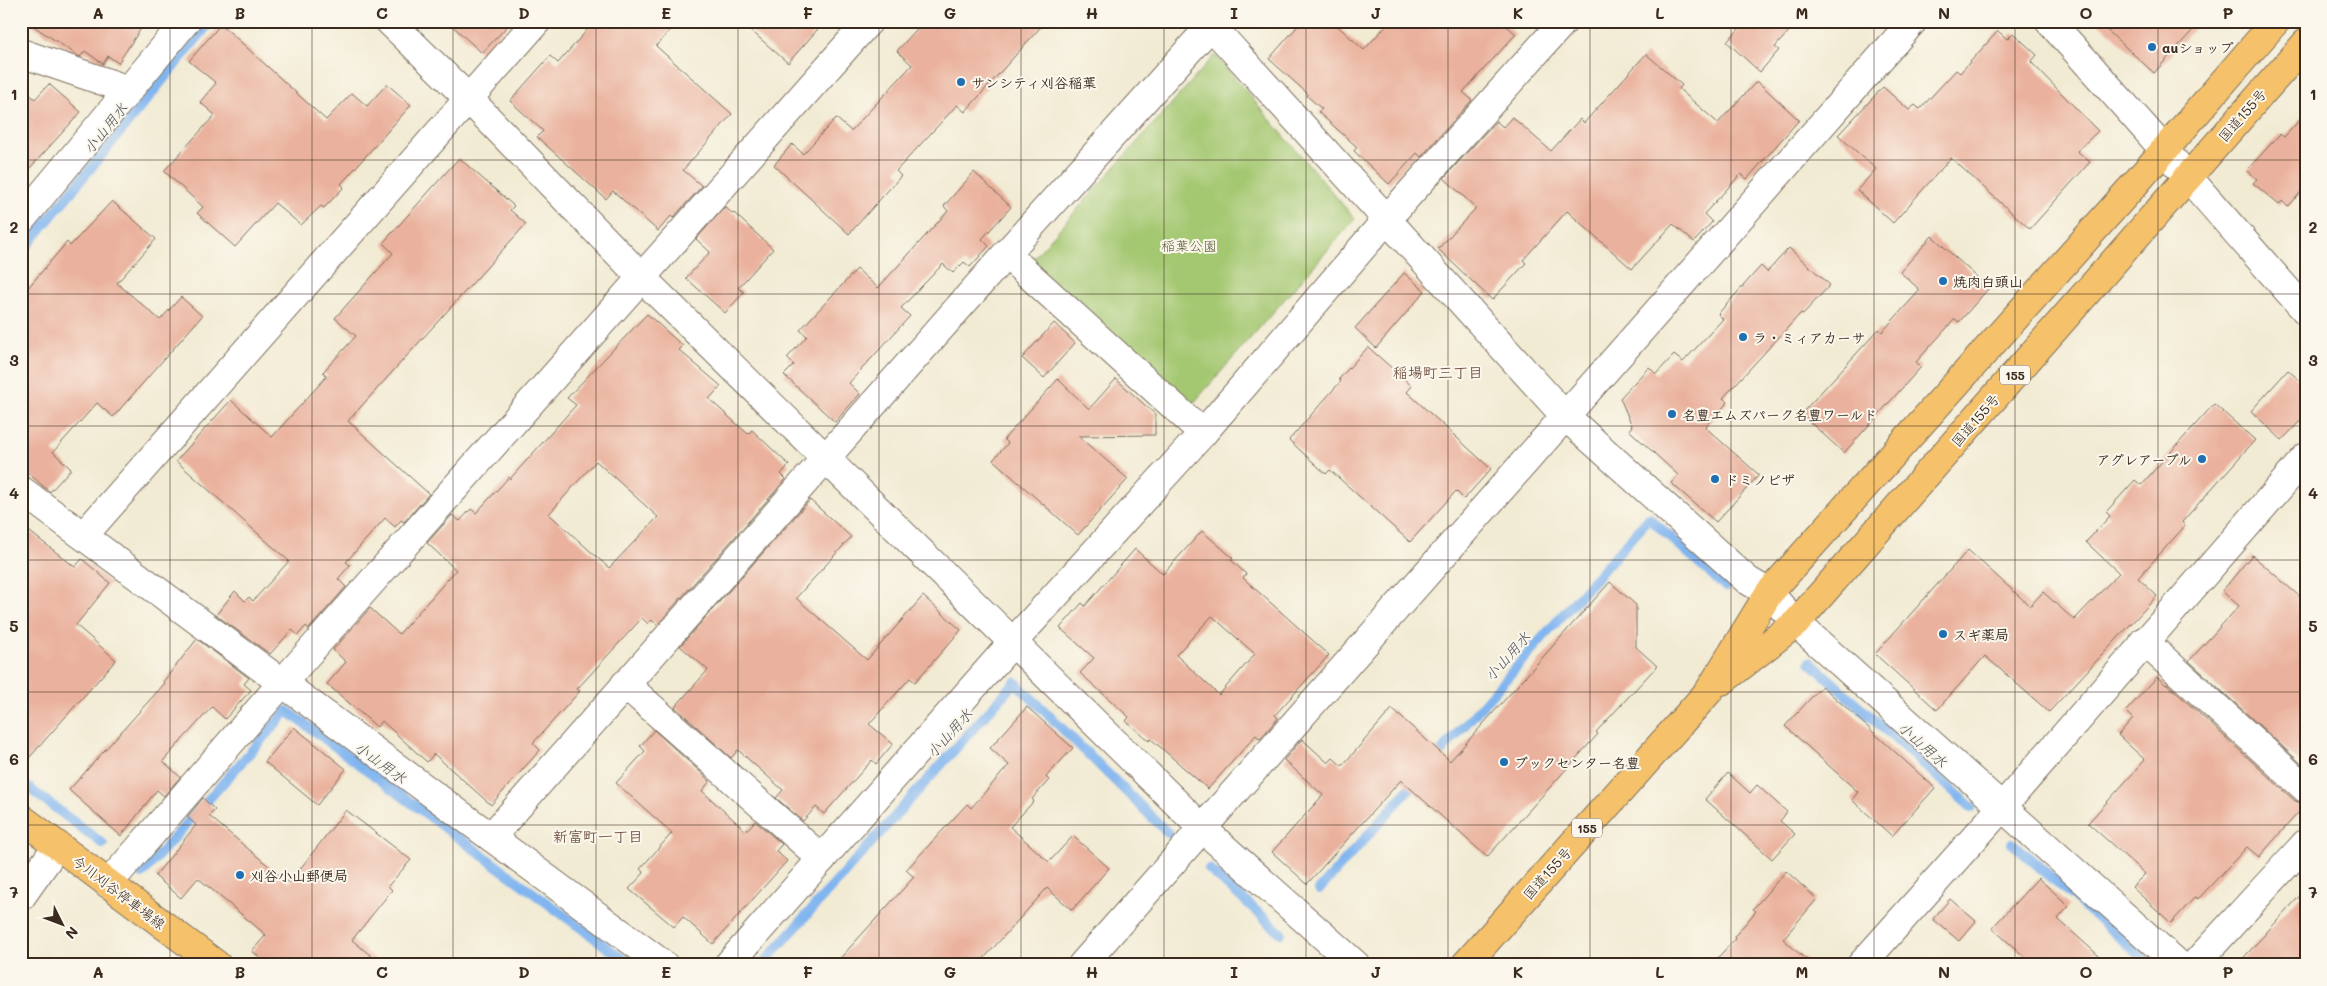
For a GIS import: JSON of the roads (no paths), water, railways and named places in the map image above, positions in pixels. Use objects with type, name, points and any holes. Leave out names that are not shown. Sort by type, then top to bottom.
[{"type":"main road","name":"国道155号","points":[[1465,965],[1709,691],[1769,593],[2134,184],[2276,21]]},
{"type":"main road","name":"国道155号","points":[[1709,691],[1796,623],[2306,43]]},
{"type":"main road","name":"今川刈谷停車場線","points":[[21,818],[217,965]]},
{"type":"street","points":[[21,220],[186,21]]},
{"type":"street","points":[[389,21],[468,98],[642,278],[1203,829],[1356,965]]},
{"type":"street","points":[[84,535],[537,21]]},
{"type":"street","points":[[108,884],[282,683],[869,21]]},
{"type":"street","points":[[728,965],[1013,642],[1203,433],[1386,220],[1564,21]]},
{"type":"street","points":[[1082,965],[1913,21]]},
{"type":"street","points":[[2048,21],[2164,148],[2306,311]]},
{"type":"street","points":[[491,837],[1211,23],[1386,220],[1565,416],[1747,580],[1769,593],[1796,623],[2179,965]]},
{"type":"street","points":[[21,53],[130,90]]},
{"type":"street","points":[[1006,254],[1203,433]]},
{"type":"street","points":[[1861,965],[2003,806],[2306,456]]},
{"type":"street","points":[[21,490],[664,965]]},
{"type":"street","points":[[2144,641],[2306,789]]},
{"type":"street","points":[[625,684],[822,859]]},
{"type":"street","points":[[2194,965],[2306,843]]},
{"type":"street","points":[[21,897],[57,846]]},
{"type":"waterway","name":"小山用水","points":[[21,253],[211,21]]},
{"type":"waterway","name":"小山用水","points":[[1432,762],[1649,518],[1726,587]]},
{"type":"waterway","name":"小山用水","points":[[1810,662],[1971,807]]},
{"type":"waterway","name":"小山用水","points":[[762,965],[1015,682],[1168,833]]},
{"type":"waterway","name":"小山用水","points":[[142,874],[287,711],[631,965]]},
{"type":"waterway","name":"小山用水","points":[[1319,890],[1418,779]]},
{"type":"waterway","name":"小山用水","points":[[21,782],[103,844]]},
{"type":"waterway","name":"小山用水","points":[[2012,843],[2151,965]]},
{"type":"waterway","name":"小山用水","points":[[1209,869],[1281,933]]},
{"type":"place","name":"auショップ","points":[[2152,47]]},
{"type":"place","name":"サンシティ刈谷稲葉","points":[[961,82]]},
{"type":"place","name":"焼肉白頭山","points":[[1943,281]]},
{"type":"place","name":"ラ・ミィアカーサ","points":[[1743,337]]},
{"type":"place","name":"名豊エムズパーク名豊ワールド","points":[[1672,414]]},
{"type":"place","name":"アグレアーブル","points":[[2202,459]]},
{"type":"place","name":"ドミノピザ","points":[[1715,479]]},
{"type":"place","name":"スギ薬局","points":[[1943,634]]},
{"type":"place","name":"ブックセンター名豊","points":[[1504,762]]},
{"type":"place","name":"刈谷小山郵便局","points":[[240,875]]},
{"type":"district","name":"稲場町三丁目","points":[[1438,372]]},
{"type":"district","name":"新富町一丁目","points":[[598,836]]},
{"type":"park label","name":"稲葉公園","points":[[1189,245]]}]
